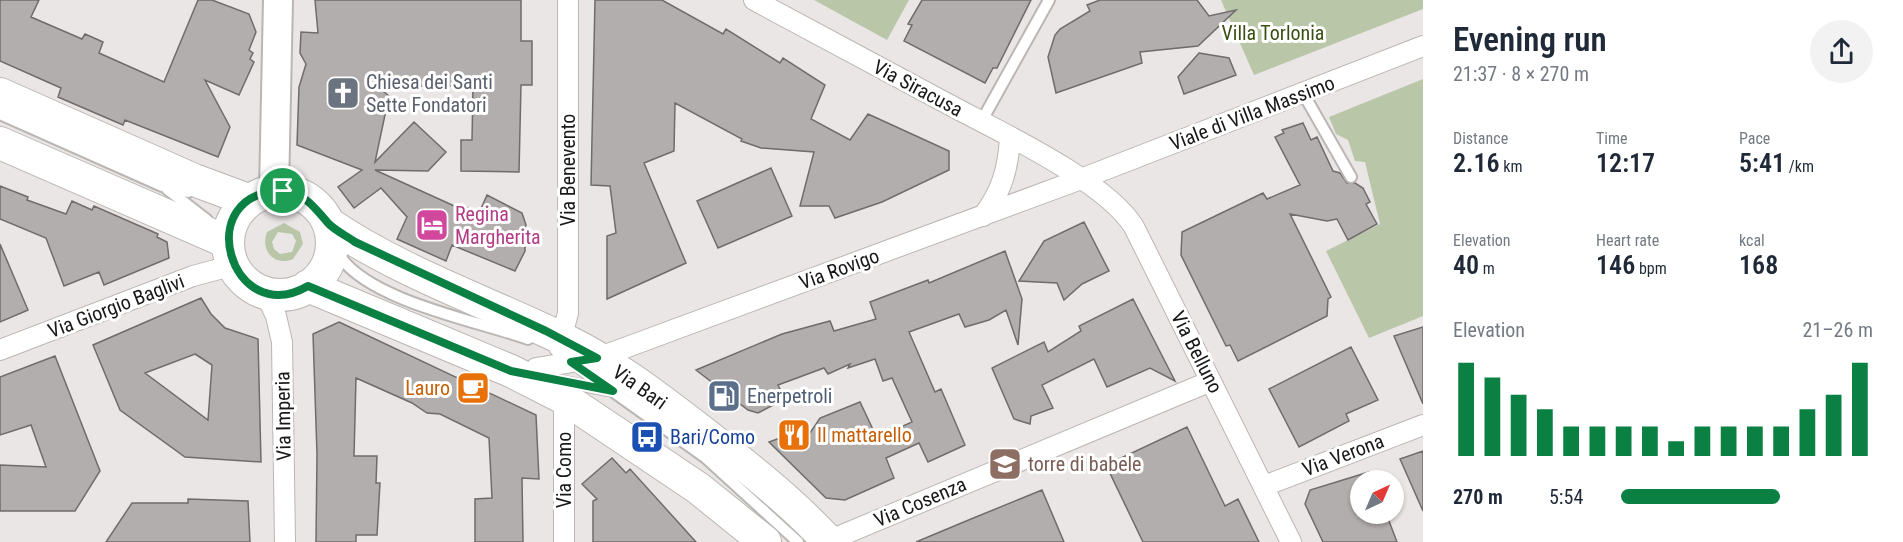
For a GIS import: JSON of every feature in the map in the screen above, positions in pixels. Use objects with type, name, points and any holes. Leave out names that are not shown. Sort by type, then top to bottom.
[{"type":"main road","points":[[0,94],[194,180],[261,196],[303,197],[317,207],[329,228],[331,249],[326,265],[308,286],[286,295],[266,293],[249,284],[230,254],[0,143]]},
{"type":"main road","points":[[230,254],[234,218],[261,196]]},
{"type":"main road","name":"Via Bari","points":[[329,228],[562,350],[732,455],[781,495],[818,542]]},
{"type":"main road","name":"Via Bari","points":[[308,286],[524,369],[698,488],[765,542]]},
{"type":"street","points":[[261,196],[278,0]]},
{"type":"street","name":"Via Benevento","points":[[562,350],[568,313],[568,0]]},
{"type":"street","name":"Via Siracusa","points":[[754,0],[981,122],[1081,179]]},
{"type":"street","name":"Viale di Villa Massimo","points":[[1081,179],[1423,46]]},
{"type":"street","points":[[983,216],[1003,183],[1008,164],[1010,138]]},
{"type":"street","name":"Via Rovigo","points":[[524,369],[562,350],[983,216],[1081,179]]},
{"type":"street","name":"Via Belluno","points":[[1081,179],[1112,200],[1131,222],[1291,542]]},
{"type":"street","name":"Via Giorgio Baglivi","points":[[0,350],[193,276],[230,254]]},
{"type":"street","name":"Via Imperia","points":[[266,293],[276,316],[282,342],[285,542]]},
{"type":"street","name":"Via Cosenza","points":[[818,542],[1211,381]]},
{"type":"street","name":"Via Como","points":[[564,398],[564,542]]},
{"type":"street","name":"Via Verona","points":[[1263,486],[1423,425]]},
{"type":"lane","points":[[981,122],[1049,0]]},
{"type":"lane","points":[[1303,93],[1351,177]]},
{"type":"lane","points":[[0,114],[162,186],[215,198],[261,196]]},
{"type":"lane","points":[[162,186],[214,226],[230,254]]},
{"type":"lane","name":"Via Bari","points":[[562,350],[613,391],[818,542]]},
{"type":"lane","name":"Via Bari","points":[[524,369],[613,391]]},
{"type":"green space","points":[[814,0],[909,0],[887,40]]},
{"type":"green space","name":"Villa Torlonia","points":[[1221,0],[1423,0],[1423,9],[1254,75]]},
{"type":"green space","points":[[1423,79],[1423,316],[1369,338],[1326,251],[1380,224],[1365,162],[1355,161],[1348,140],[1336,134],[1329,117]]},
{"type":"green space","points":[[284,223],[300,232],[303,244],[293,259],[280,261],[267,251],[265,239],[267,232]],"holes":[[[278,232],[292,234],[296,241],[292,252],[280,254],[274,249],[272,242]]]},
{"type":"building","points":[[0,0],[39,0],[31,17],[82,39],[85,34],[103,42],[99,53],[164,82],[198,0],[212,0],[249,14],[256,32],[249,50],[253,53],[250,59],[254,62],[239,95],[205,80],[230,127],[218,157],[125,120],[123,125],[58,97],[61,88],[0,61]]},
{"type":"building","points":[[315,0],[521,0],[521,41],[532,41],[532,85],[521,85],[519,172],[461,171],[461,140],[472,140],[473,86],[462,86],[462,75],[453,86],[377,86],[389,96],[375,162],[414,122],[446,152],[428,171],[375,170],[461,209],[461,205],[479,213],[487,195],[522,213],[526,225],[521,238],[525,241],[525,251],[515,271],[452,245],[446,261],[397,239],[407,217],[381,188],[354,208],[338,187],[362,170],[297,145],[299,87],[306,64],[300,53],[301,32],[318,33]]},
{"type":"building","points":[[595,0],[662,0],[723,34],[726,29],[780,63],[783,58],[825,85],[811,119],[850,140],[868,114],[949,151],[949,170],[882,202],[835,218],[829,206],[800,206],[814,152],[761,148],[741,141],[742,139],[675,103],[674,151],[644,163],[686,263],[607,299],[607,236],[616,233],[610,186],[591,185]]},
{"type":"building","points":[[922,0],[1031,0],[997,68],[993,68],[985,83],[904,41],[912,25],[908,24]]},
{"type":"building","points":[[1100,0],[1197,0],[1209,16],[1236,10],[1198,46],[1140,52],[1142,63],[1056,93],[1048,57],[1055,35],[1060,29],[1090,11],[1087,5]]},
{"type":"building","points":[[1199,53],[1229,58],[1236,75],[1184,94],[1178,77]]},
{"type":"building","points":[[1303,123],[1311,140],[1317,137],[1333,171],[1340,173],[1347,183],[1355,183],[1363,188],[1370,202],[1366,204],[1377,224],[1348,240],[1337,219],[1327,221],[1290,214],[1331,297],[1328,299],[1327,316],[1238,361],[1230,345],[1226,346],[1181,255],[1182,232],[1263,193],[1267,199],[1300,185],[1275,137],[1284,133],[1282,130]]},
{"type":"building","points":[[771,168],[792,216],[718,248],[697,201]]},
{"type":"building","points":[[0,186],[28,197],[27,200],[66,214],[72,201],[92,210],[94,206],[158,234],[157,237],[167,242],[169,258],[104,285],[99,272],[64,286],[46,238],[0,219]]},
{"type":"building","points":[[1084,222],[1109,271],[1082,284],[1064,300],[1057,283],[1019,281],[1044,241]]},
{"type":"building","points":[[0,244],[28,310],[0,322]]},
{"type":"building","points":[[1005,251],[1022,299],[1018,345],[1006,310],[989,320],[965,327],[959,314],[909,332],[935,392],[941,389],[965,445],[928,462],[919,443],[886,458],[894,478],[845,500],[826,498],[769,442],[799,431],[804,442],[820,418],[860,402],[877,438],[912,422],[892,378],[883,381],[875,359],[848,368],[850,364],[828,374],[824,368],[778,385],[785,399],[758,413],[748,410],[696,370],[782,334],[830,321],[834,331],[876,319],[870,302],[928,280],[929,283]]},
{"type":"building","points":[[201,298],[211,314],[225,328],[258,339],[261,462],[185,457],[120,410],[93,345]],"holes":[[[195,354],[212,365],[208,420],[145,373]]]},
{"type":"building","points":[[1133,299],[1175,381],[1150,368],[1107,387],[1094,359],[1042,385],[1053,408],[1031,416],[1030,424],[1014,419],[992,368],[1044,342],[1048,352],[1081,331],[1079,326]]},
{"type":"building","points":[[339,322],[536,415],[539,479],[522,478],[523,542],[475,542],[475,499],[492,498],[489,438],[440,414],[427,413],[412,403],[356,378],[354,456],[377,456],[376,483],[380,483],[377,535],[356,535],[356,542],[316,542],[317,454],[313,334]]},
{"type":"building","points":[[1423,327],[1423,404],[1394,336]]},
{"type":"building","points":[[1351,347],[1378,400],[1346,414],[1349,421],[1299,447],[1269,389]]},
{"type":"building","points":[[55,356],[100,471],[75,511],[0,511],[0,465],[46,467],[31,425],[0,435],[0,377]]},
{"type":"building","points":[[1187,427],[1225,506],[1238,499],[1259,542],[1143,542],[1106,465]]},
{"type":"building","points":[[1423,451],[1423,511],[1400,459]]},
{"type":"building","points":[[612,458],[626,473],[630,469],[696,542],[593,542],[593,501],[597,499],[582,484]]},
{"type":"building","points":[[1350,478],[1350,524],[1390,524],[1397,542],[1323,542],[1305,504],[1310,490]]},
{"type":"building","points":[[1042,490],[1064,542],[916,542],[971,519]]},
{"type":"building","points":[[188,499],[248,501],[250,542],[106,542],[132,503],[188,503]]},
{"type":"place","name":"Chiesa dei Santi Sette Fondatori","points":[[343,93]]},
{"type":"place","name":"Regina Margherita","points":[[432,225]]},
{"type":"place","name":"Lauro","points":[[473,388]]},
{"type":"place","name":"Enerpetroli","points":[[724,396]]},
{"type":"place","name":"Il mattarello","points":[[794,435]]},
{"type":"place","name":"Bari/Como","points":[[647,437]]},
{"type":"place","name":"torre di babele","points":[[1005,464]]},
{"type":"route","points":[[283,191],[303,197],[317,207],[328,223],[355,242],[569,342],[597,358],[571,362],[613,391],[511,371],[308,286],[286,295],[276,295],[266,293],[249,284],[234,265],[228,250],[228,232],[237,213],[248,200],[263,193],[283,191]]}]
